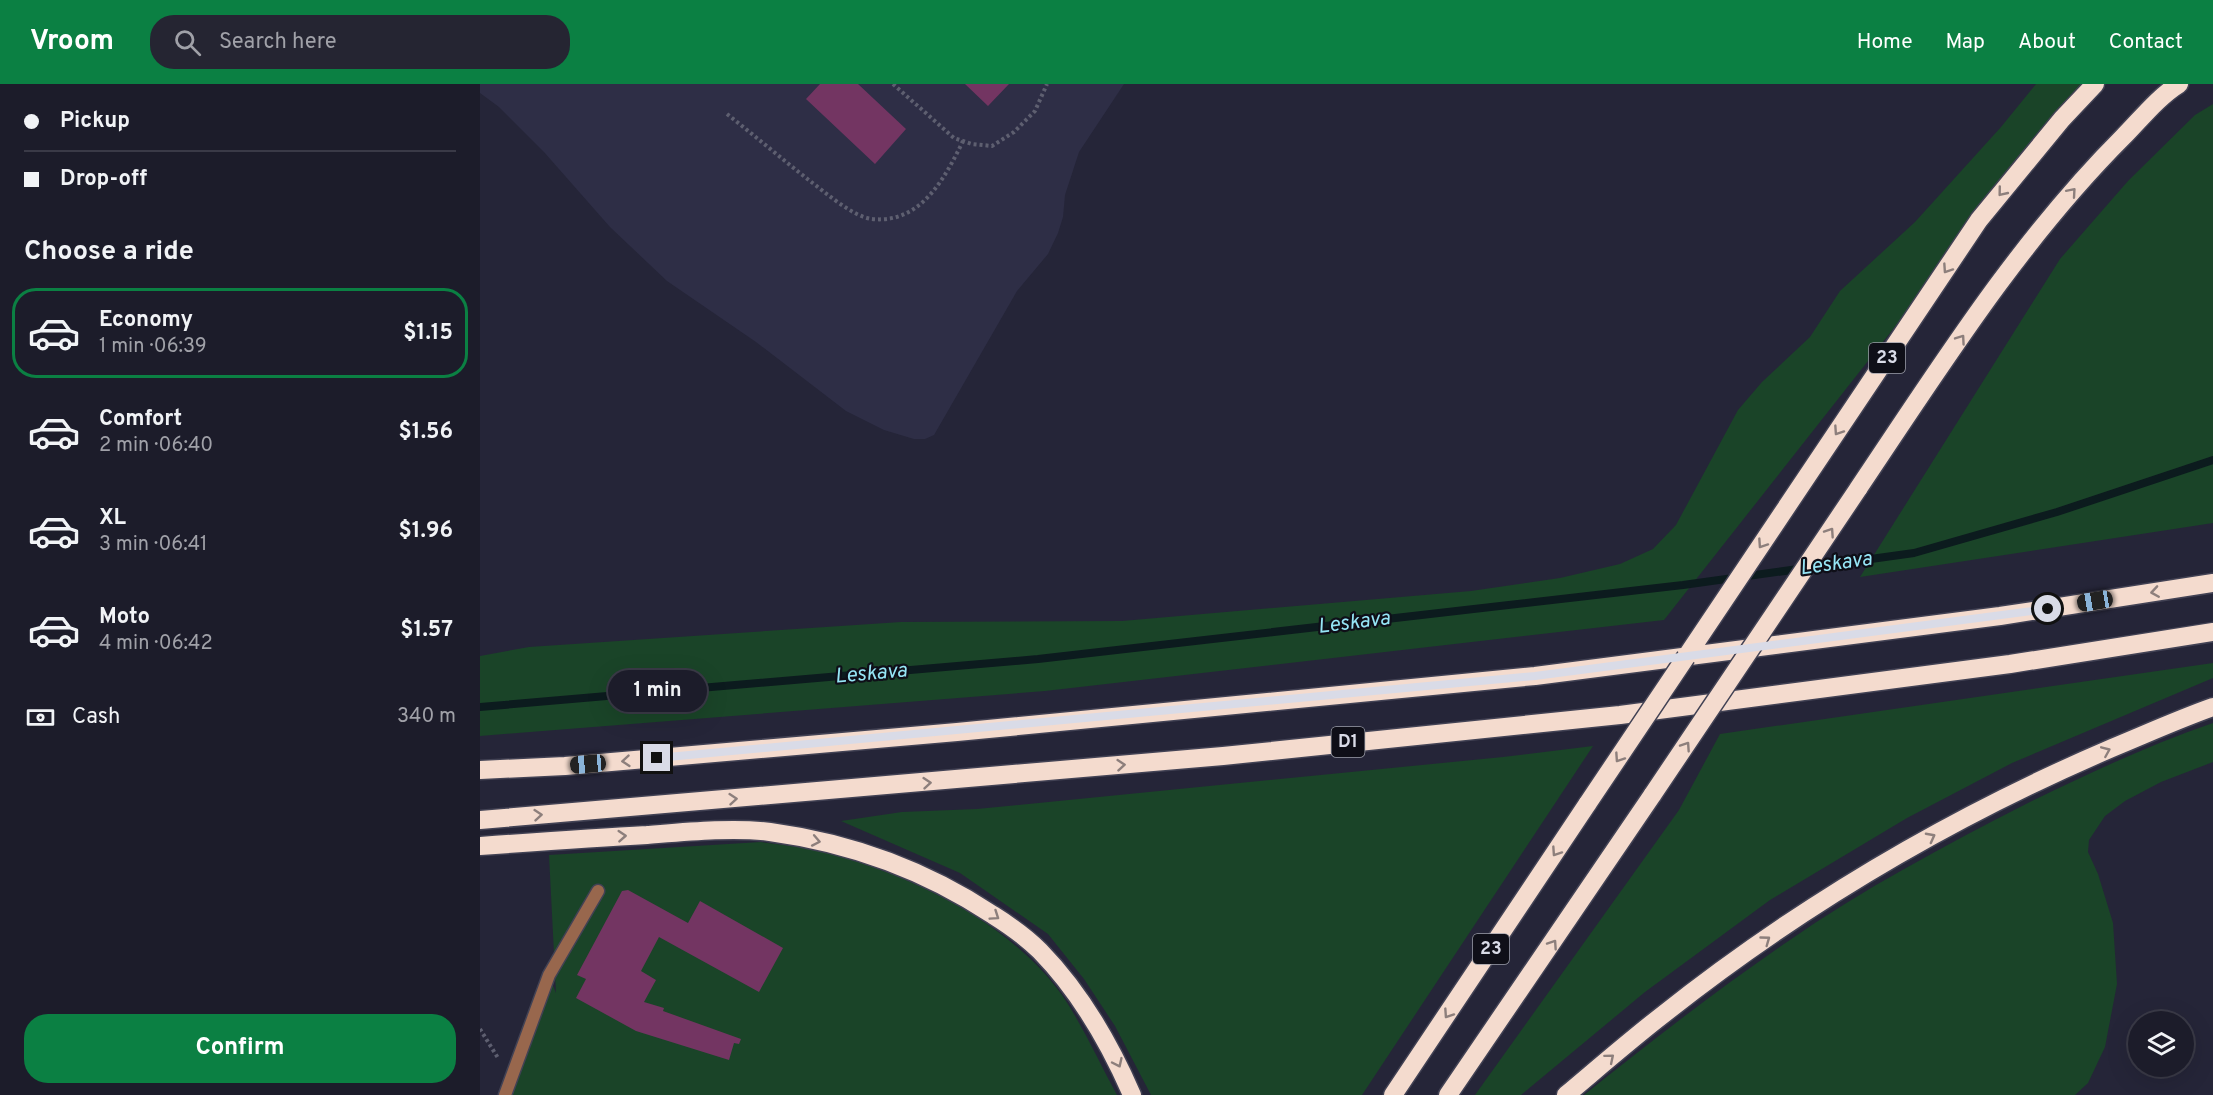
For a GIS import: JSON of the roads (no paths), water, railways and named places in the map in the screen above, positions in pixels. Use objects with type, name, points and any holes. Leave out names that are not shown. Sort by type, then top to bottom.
[{"type":"highway","name":"23","points":[[1393,1095],[1979,220],[2062,119],[2095,84]]},
{"type":"highway","name":"23","points":[[1448,1095],[1927,387],[2034,236],[2103,157],[2179,84]]},
{"type":"highway","points":[[480,770],[564,766],[850,741],[1535,676],[2000,616],[2213,583]]},
{"type":"highway","name":"D1","points":[[480,820],[1223,756],[1620,715],[2010,664],[2213,632]]},
{"type":"highway","points":[[1566,1095],[1661,1016],[1782,928],[1851,884],[1982,810],[2064,769],[2213,707]]},
{"type":"highway","points":[[480,846],[688,832],[768,832],[832,844],[898,863],[964,895],[1007,924],[1039,950],[1072,988],[1103,1032],[1132,1095]]},
{"type":"street","points":[[505,1095],[549,975],[598,891]]},
{"type":"waterway","name":"Leskava","points":[[480,707],[1038,659],[1683,585],[1914,553],[2057,512],[2213,460]]}]
